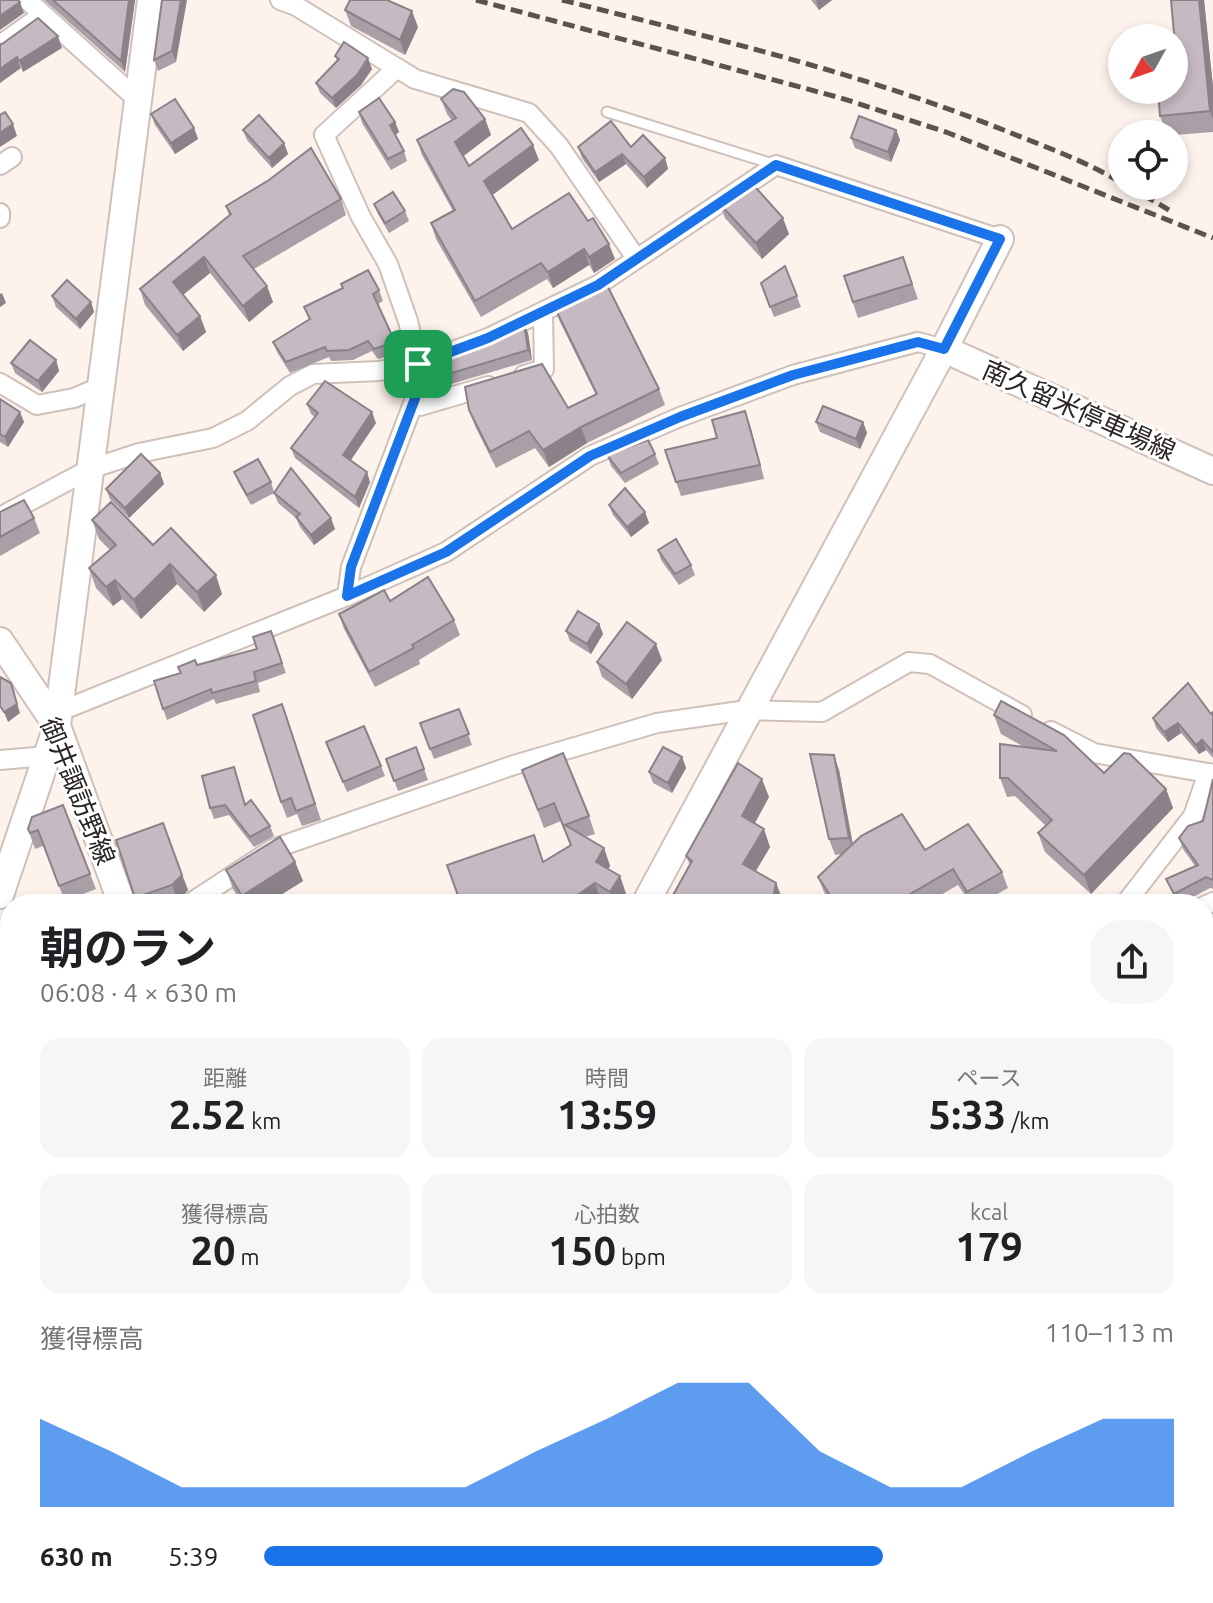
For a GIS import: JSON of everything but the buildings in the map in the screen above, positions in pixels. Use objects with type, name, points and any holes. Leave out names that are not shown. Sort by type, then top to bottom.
[{"type":"street","points":[[27,0],[137,99]]},
{"type":"street","points":[[0,894],[58,719],[151,0]]},
{"type":"street","points":[[280,0],[296,6],[415,79],[529,113],[559,146],[636,258]]},
{"type":"street","points":[[0,45],[42,15]]},
{"type":"street","points":[[347,596],[351,567],[419,388],[418,364],[388,264],[361,217],[324,135],[397,68]]},
{"type":"street","points":[[0,517],[90,469],[139,453],[213,438],[247,421],[290,386],[313,374],[379,371],[418,364],[543,313],[598,285],[776,165],[1000,239],[944,349],[650,894]]},
{"type":"street","points":[[413,405],[420,406],[544,369],[543,313]]},
{"type":"street","points":[[58,719],[446,552],[590,456],[680,417],[793,375],[918,342],[944,349]]},
{"type":"street","name":"南久留米停車場線","points":[[944,349],[1213,471]]},
{"type":"street","points":[[0,383],[37,405],[74,398],[100,387]]},
{"type":"street","name":"御井諏訪野線","points":[[0,641],[58,719],[119,894]]},
{"type":"street","points":[[204,894],[273,849],[484,775],[657,723],[747,710],[822,712],[909,662],[930,664],[1094,753],[1211,773],[1193,816],[1138,894]]},
{"type":"street","points":[[0,760],[47,756]]},
{"type":"lane","points":[[607,112],[776,165]]},
{"type":"railway","points":[[476,0],[841,98],[946,132],[1213,238]]},
{"type":"railway","points":[[562,0],[845,75],[956,112],[1054,150],[1108,175]]},
{"type":"railway","points":[[1152,200],[1169,210]]},
{"type":"route","points":[[776,165],[1000,239],[944,349],[918,342],[793,375],[680,417],[590,456],[446,552],[347,596],[351,567],[419,388],[418,364],[488,338],[598,285],[776,165]]}]
